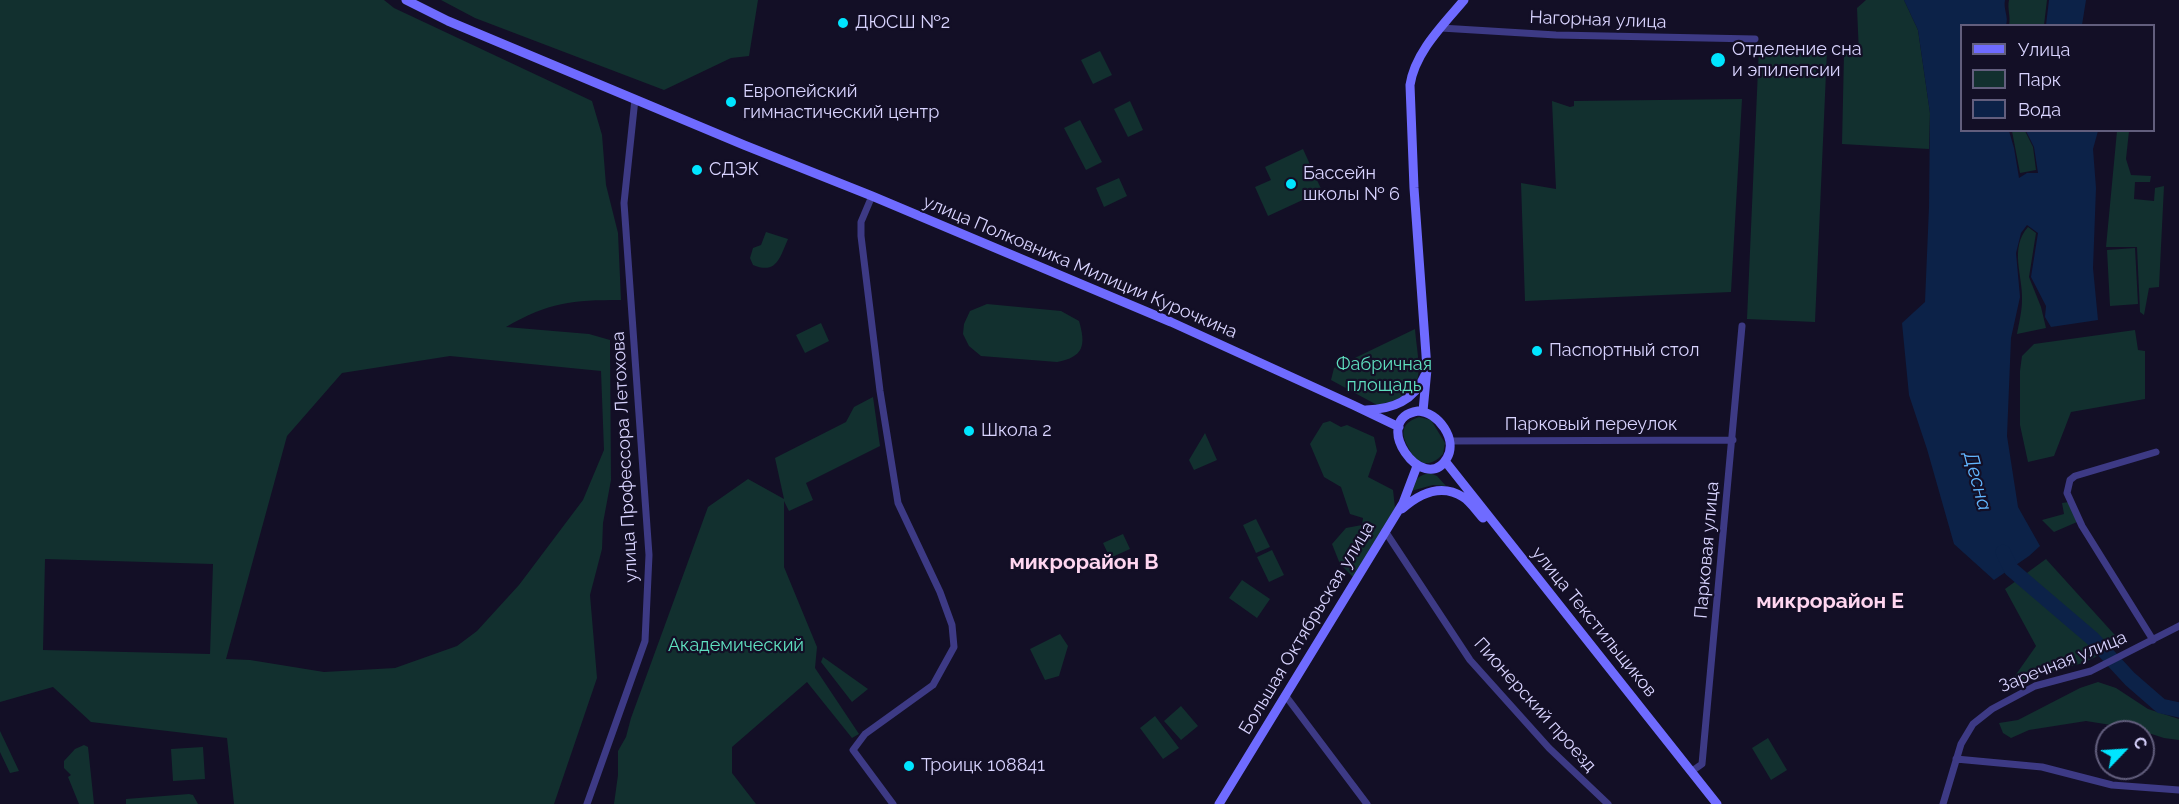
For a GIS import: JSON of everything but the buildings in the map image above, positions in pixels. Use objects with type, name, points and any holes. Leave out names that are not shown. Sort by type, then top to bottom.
[{"type":"main road","name":"улица Полковника Милиции Курочкина","points":[[406,0],[448,21],[1170,322],[1398,427]]},
{"type":"main road","points":[[1423,411],[1427,369],[1414,188],[1410,96],[1412,73],[1419,58],[1464,0]]},
{"type":"main road","points":[[1364,410],[1393,407],[1404,402],[1420,387],[1427,369]]},
{"type":"main road","points":[[1423,411],[1437,418],[1450,441],[1450,450],[1445,461],[1435,468],[1417,466],[1400,442],[1398,427],[1405,417],[1410,413],[1423,411]]},
{"type":"main road","name":"улица Текстильщиков","points":[[1445,461],[1717,804]]},
{"type":"main road","name":"Большая Октябрьская улица","points":[[1224,802],[1285,695],[1403,503],[1417,466]]},
{"type":"main road","points":[[1396,515],[1422,494],[1445,491],[1465,498],[1488,523],[1498,527]]},
{"type":"street","name":"Нагорная улица","points":[[1441,28],[1556,35],[1755,39]]},
{"type":"street","name":"улица Профессора Летохова","points":[[587,804],[645,641],[649,555],[624,203],[634,99]]},
{"type":"street","points":[[872,196],[861,222],[861,236],[880,391],[898,503],[952,625],[954,647],[933,685],[865,734],[853,750],[893,804]]},
{"type":"street","name":"Парковая улица","points":[[1692,771],[1702,764],[1742,326]]},
{"type":"street","name":"Парковый переулок","points":[[1450,441],[1733,440]]},
{"type":"street","points":[[2153,640],[2082,526],[2067,493],[2070,480],[2075,476],[2156,452]]},
{"type":"street","name":"Пионерский проезд","points":[[1386,531],[1470,660],[1549,748],[1608,804]]},
{"type":"street","name":"Заречная улица","points":[[1943,804],[1961,744],[1973,724],[1992,709],[2035,686],[2091,671],[2179,626]]},
{"type":"street","points":[[1285,695],[1367,804]]},
{"type":"street","points":[[1956,759],[2042,767],[2112,784],[2179,790]]},
{"type":"green space","points":[[0,0],[384,0],[394,8],[592,101],[602,135],[606,185],[618,233],[621,300],[574,302],[548,307],[506,327],[589,334],[610,340],[611,480],[603,523],[602,549],[590,595],[597,678],[554,804],[234,804],[227,738],[91,722],[53,687],[0,702]],"holes":[[[450,356],[601,371],[604,450],[583,500],[519,585],[477,631],[457,646],[395,668],[324,672],[250,660],[226,659],[287,436],[342,373]],[[45,559],[213,564],[210,654],[43,650]]]},
{"type":"green space","points":[[441,0],[758,0],[749,56],[731,58],[664,90],[475,18]]},
{"type":"green space","points":[[1866,0],[1904,0],[1918,30],[1930,113],[1929,149],[1842,144],[1844,54],[1859,54],[1857,8]]},
{"type":"green space","points":[[2009,0],[2047,0],[2044,24],[2009,24]]},
{"type":"green space","points":[[1759,47],[1827,50],[1815,322],[1747,319]]},
{"type":"green space","points":[[1100,51],[1112,75],[1093,84],[1081,60]]},
{"type":"green space","points":[[1742,99],[1731,292],[1525,301],[1521,183],[1556,189],[1552,101],[1570,107],[1574,106],[1574,101]]},
{"type":"green space","points":[[1130,101],[1143,130],[1128,137],[1114,109]]},
{"type":"green space","points":[[1080,120],[1102,162],[1086,170],[1064,128]]},
{"type":"green space","points":[[2012,132],[2026,132],[2033,147],[2036,170],[2020,173]]},
{"type":"green space","points":[[2117,132],[2129,132],[2126,159],[2131,175],[2151,176],[2150,182],[2135,182],[2134,199],[2154,201],[2155,188],[2164,186],[2159,287],[2149,288],[2144,315],[2140,312],[2137,247],[2106,247]]},
{"type":"green space","name":"Бассейн школы № 6","points":[[1303,149],[1322,191],[1268,216],[1255,187],[1271,180],[1265,167]]},
{"type":"green space","points":[[1119,178],[1127,196],[1104,207],[1096,188]]},
{"type":"green space","points":[[2028,227],[2036,233],[2029,277],[2041,307],[2046,328],[2017,334],[2022,300],[2018,253],[2022,235]]},
{"type":"green space","points":[[766,232],[788,239],[777,263],[767,268],[753,265],[750,258],[753,248],[761,245]]},
{"type":"green space","points":[[2135,248],[2138,304],[2110,306],[2107,250]]},
{"type":"green space","points":[[987,304],[1061,311],[1079,321],[1082,337],[1081,349],[1073,357],[1057,362],[981,356],[969,346],[963,334],[964,324],[970,311]]},
{"type":"green space","points":[[821,323],[829,341],[805,353],[796,335]]},
{"type":"green space","name":"Фабричная площадь","points":[[1415,329],[1419,370],[1413,388],[1406,395],[1377,405],[1331,380],[1334,368]]},
{"type":"green space","points":[[2135,330],[2138,350],[2145,351],[2145,399],[2071,412],[2054,456],[2028,462],[2020,425],[2022,356],[2034,344]]},
{"type":"green space","name":"Академический","points":[[873,397],[880,446],[806,483],[813,500],[789,511],[784,501],[784,567],[817,647],[815,668],[859,734],[852,738],[807,682],[732,747],[732,773],[756,804],[614,804],[618,775],[618,751],[626,737],[708,507],[748,479],[784,499],[775,458],[846,422],[854,407]]},
{"type":"green space","points":[[1419,417],[1431,420],[1445,443],[1443,454],[1429,463],[1422,463],[1415,459],[1405,441],[1406,425]]},
{"type":"green space","points":[[1330,421],[1341,427],[1347,425],[1374,437],[1377,451],[1368,477],[1393,490],[1395,508],[1353,577],[1340,564],[1332,544],[1346,528],[1362,525],[1363,518],[1350,514],[1341,487],[1324,477],[1310,444],[1323,423]]},
{"type":"green space","points":[[1205,433],[1217,460],[1194,470],[1189,460]]},
{"type":"green space","points":[[1430,473],[1437,476],[1446,486],[1433,485],[1411,491],[1417,478]]},
{"type":"green space","points":[[2069,502],[2077,522],[2054,532],[2042,520],[2064,514],[2062,503]]},
{"type":"green space","points":[[1256,519],[1270,547],[1256,553],[1243,525]]},
{"type":"green space","points":[[1123,534],[1130,549],[1110,558],[1103,543]]},
{"type":"green space","points":[[1272,550],[1284,575],[1269,582],[1257,557]]},
{"type":"green space","points":[[2046,559],[2123,644],[2083,663],[2010,683],[2036,646],[2005,589]]},
{"type":"green space","points":[[1242,580],[1270,599],[1257,618],[1229,598]]},
{"type":"green space","points":[[1060,634],[1068,646],[1059,676],[1045,680],[1030,649]]},
{"type":"green space","points":[[823,657],[868,689],[852,702],[821,662]]},
{"type":"green space","points":[[2098,682],[2116,688],[2148,709],[2179,719],[2179,740],[2155,735],[2155,720],[2086,721],[2029,730],[2011,738],[2003,733],[1999,723],[2018,720],[2080,688]]},
{"type":"green space","points":[[1181,706],[1198,726],[1181,740],[1164,721]]},
{"type":"green space","points":[[1155,716],[1179,748],[1163,759],[1140,728]]},
{"type":"green space","points":[[0,731],[19,771],[10,773],[0,752]]},
{"type":"green space","points":[[1768,738],[1787,770],[1771,780],[1752,748]]},
{"type":"green space","points":[[84,745],[88,747],[94,804],[79,804],[68,777],[71,775],[64,768],[64,761],[75,749]]},
{"type":"green space","points":[[203,747],[205,779],[173,781],[171,749]]},
{"type":"green space","points":[[193,795],[198,804],[126,804],[126,799]]},
{"type":"water","points":[[1904,0],[2005,0],[2006,24],[1960,24],[1960,132],[2009,132],[2019,178],[2027,173],[2038,173],[2034,147],[2026,132],[2098,132],[2093,149],[2096,188],[2093,268],[2098,320],[2051,327],[2045,317],[2046,306],[2031,277],[2038,233],[2027,225],[2021,233],[2016,253],[2020,297],[2011,338],[2007,436],[2018,507],[2040,546],[1994,580],[1954,544],[1909,395],[1902,323],[1925,302],[1929,207],[1930,113],[1918,30]]},
{"type":"water","points":[[2049,0],[2086,0],[2082,24],[2046,24]]},
{"type":"waterway","name":"Десна","points":[[2003,552],[2011,569],[2093,639],[2130,679],[2161,706],[2179,710]]},
{"type":"place","name":"ДЮСШ №2","points":[[843,23]]},
{"type":"place","name":"Отделение сна и эпилепсии","points":[[1718,60]]},
{"type":"place","name":"Европейский гимнастический центр","points":[[731,102]]},
{"type":"place","name":"СДЭК","points":[[697,170]]},
{"type":"place","name":"Бассейн школы № 6","points":[[1291,184]]},
{"type":"place","name":"Паспортный стол","points":[[1537,351]]},
{"type":"place","name":"Школа 2","points":[[969,431]]},
{"type":"place","name":"Троицк 108841","points":[[909,766]]},
{"type":"district","name":"микрорайон В","points":[[1084,563]]},
{"type":"district","name":"микрорайон Е","points":[[1830,602]]}]
